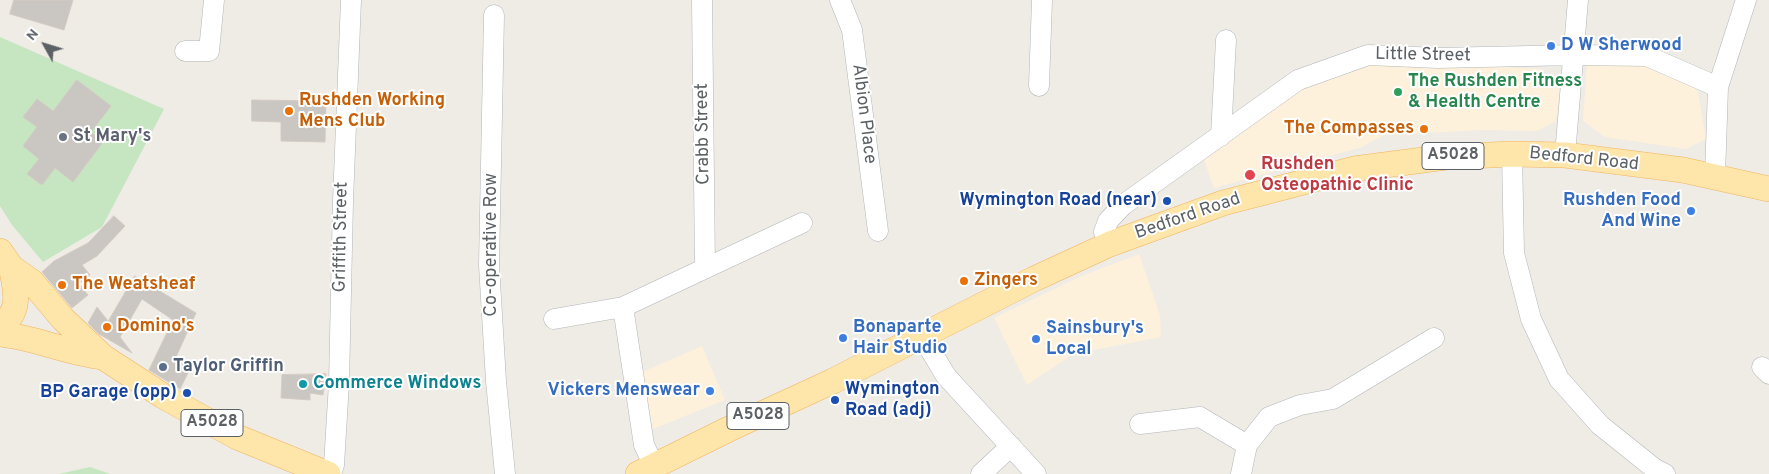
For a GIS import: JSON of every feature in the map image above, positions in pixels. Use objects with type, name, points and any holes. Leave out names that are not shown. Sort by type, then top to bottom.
[{"type":"main road","name":"Bedford Road","points":[[922,336],[1034,279],[1110,244],[1223,203],[1354,169],[1446,157],[1512,154],[1565,155],[1715,176],[1769,188]]},
{"type":"main road","name":"A5028","points":[[6,259],[32,282],[64,319],[103,357],[163,396],[237,437],[329,474]]},
{"type":"main road","name":"A5028","points":[[0,326],[7,322],[15,308],[16,291],[6,259]]},
{"type":"main road","name":"A5028","points":[[0,334],[40,340],[78,354],[103,357]]},
{"type":"main road","name":"A5028","points":[[646,470],[922,336]]},
{"type":"street","points":[[185,50],[209,52],[214,0]]},
{"type":"street","name":"Griffith Street","points":[[329,474],[334,465],[339,383],[343,201],[351,0]]},
{"type":"street","name":"Crabb Street","points":[[702,0],[705,268]]},
{"type":"street","name":"Albion Place","points":[[840,0],[852,30],[878,231]]},
{"type":"street","points":[[1039,86],[1042,0]]},
{"type":"street","points":[[1565,155],[1578,0]]},
{"type":"street","points":[[1715,176],[1718,88],[1746,0]]},
{"type":"street","name":"Co-operative Row","points":[[494,15],[489,265],[496,381],[505,474]]},
{"type":"street","points":[[1221,136],[1226,40]]},
{"type":"street","name":"Little Street","points":[[1110,244],[1104,232],[1108,220],[1124,205],[1298,80],[1368,55],[1438,58],[1574,55],[1647,56],[1718,88]]},
{"type":"street","points":[[1512,154],[1514,253],[1531,319],[1559,379],[1600,425],[1655,469],[1665,474]]},
{"type":"street","points":[[554,318],[623,306],[802,223]]},
{"type":"street","points":[[623,306],[646,470]]},
{"type":"street","points":[[922,336],[946,376],[1036,474]]},
{"type":"street","points":[[1241,474],[1247,445],[1269,417],[1300,405],[1333,399],[1434,338]]},
{"type":"street","points":[[1140,424],[1200,417],[1247,445]]},
{"type":"street","points":[[981,474],[1010,446]]},
{"type":"shaded area","points":[[1587,62],[1637,62],[1688,80],[1698,92],[1706,139],[1686,149],[1605,137],[1583,121]]},
{"type":"shaded area","points":[[1369,63],[1540,69],[1560,90],[1556,121],[1537,131],[1484,130],[1384,135],[1362,147],[1214,188],[1203,157],[1298,84]]},
{"type":"shaded area","points":[[1139,254],[1160,315],[1161,337],[1073,354],[1027,385],[994,318],[1079,277]]},
{"type":"shaded area","points":[[702,346],[725,400],[653,429],[642,372]]},
{"type":"green space","points":[[0,37],[164,109],[102,227],[43,262],[12,225],[0,206]]},
{"type":"green space","points":[[90,467],[110,474],[59,474]]},
{"type":"building","points":[[14,0],[73,0],[64,30],[10,14]]},
{"type":"building","name":"St Mary's","points":[[77,80],[111,106],[91,132],[103,142],[73,182],[55,168],[42,185],[27,174],[39,159],[23,146],[37,127],[23,117],[37,99],[53,111]]},
{"type":"building","name":"Rushden Working Mens Club","points":[[252,100],[326,101],[325,142],[281,141],[281,122],[252,121]]},
{"type":"building","points":[[114,216],[125,226],[97,256],[82,265],[90,275],[79,284],[88,295],[72,308],[42,272],[54,261],[88,243]]},
{"type":"building","points":[[135,276],[196,313],[176,357],[191,367],[180,389],[149,370],[173,320],[142,299],[120,337],[132,353],[99,334],[88,323],[97,307],[108,321]]},
{"type":"building","name":"Commerce Windows","points":[[326,374],[323,395],[310,393],[310,400],[281,398],[282,375]]},
{"type":"place","name":"D W Sherwood","points":[[1551,46]]},
{"type":"place","name":"The Rushden Fitness & Health Centre","points":[[1398,92]]},
{"type":"place","name":"Rushden Working Mens Club","points":[[289,111]]},
{"type":"place","name":"The Compasses","points":[[1424,129]]},
{"type":"place","name":"St Mary's","points":[[63,137]]},
{"type":"place","name":"Rushden Osteopathic Clinic","points":[[1250,175]]},
{"type":"place","name":"Wymington Road (near)","points":[[1167,201]]},
{"type":"place","name":"Rushden Food And Wine","points":[[1691,211]]},
{"type":"place","name":"Zingers","points":[[964,281]]},
{"type":"place","name":"The Weatsheaf","points":[[62,285]]},
{"type":"place","name":"Domino's","points":[[107,327]]},
{"type":"place","name":"Bonaparte Hair Studio","points":[[843,338]]},
{"type":"place","name":"Sainsbury's Local","points":[[1036,339]]},
{"type":"place","name":"Taylor Griffin","points":[[163,367]]},
{"type":"place","name":"Commerce Windows","points":[[303,384]]},
{"type":"place","name":"Vickers Menswear","points":[[710,391]]},
{"type":"place","name":"BP Garage (opp)","points":[[187,393]]},
{"type":"place","name":"Wymington Road (adj)","points":[[835,400]]}]
